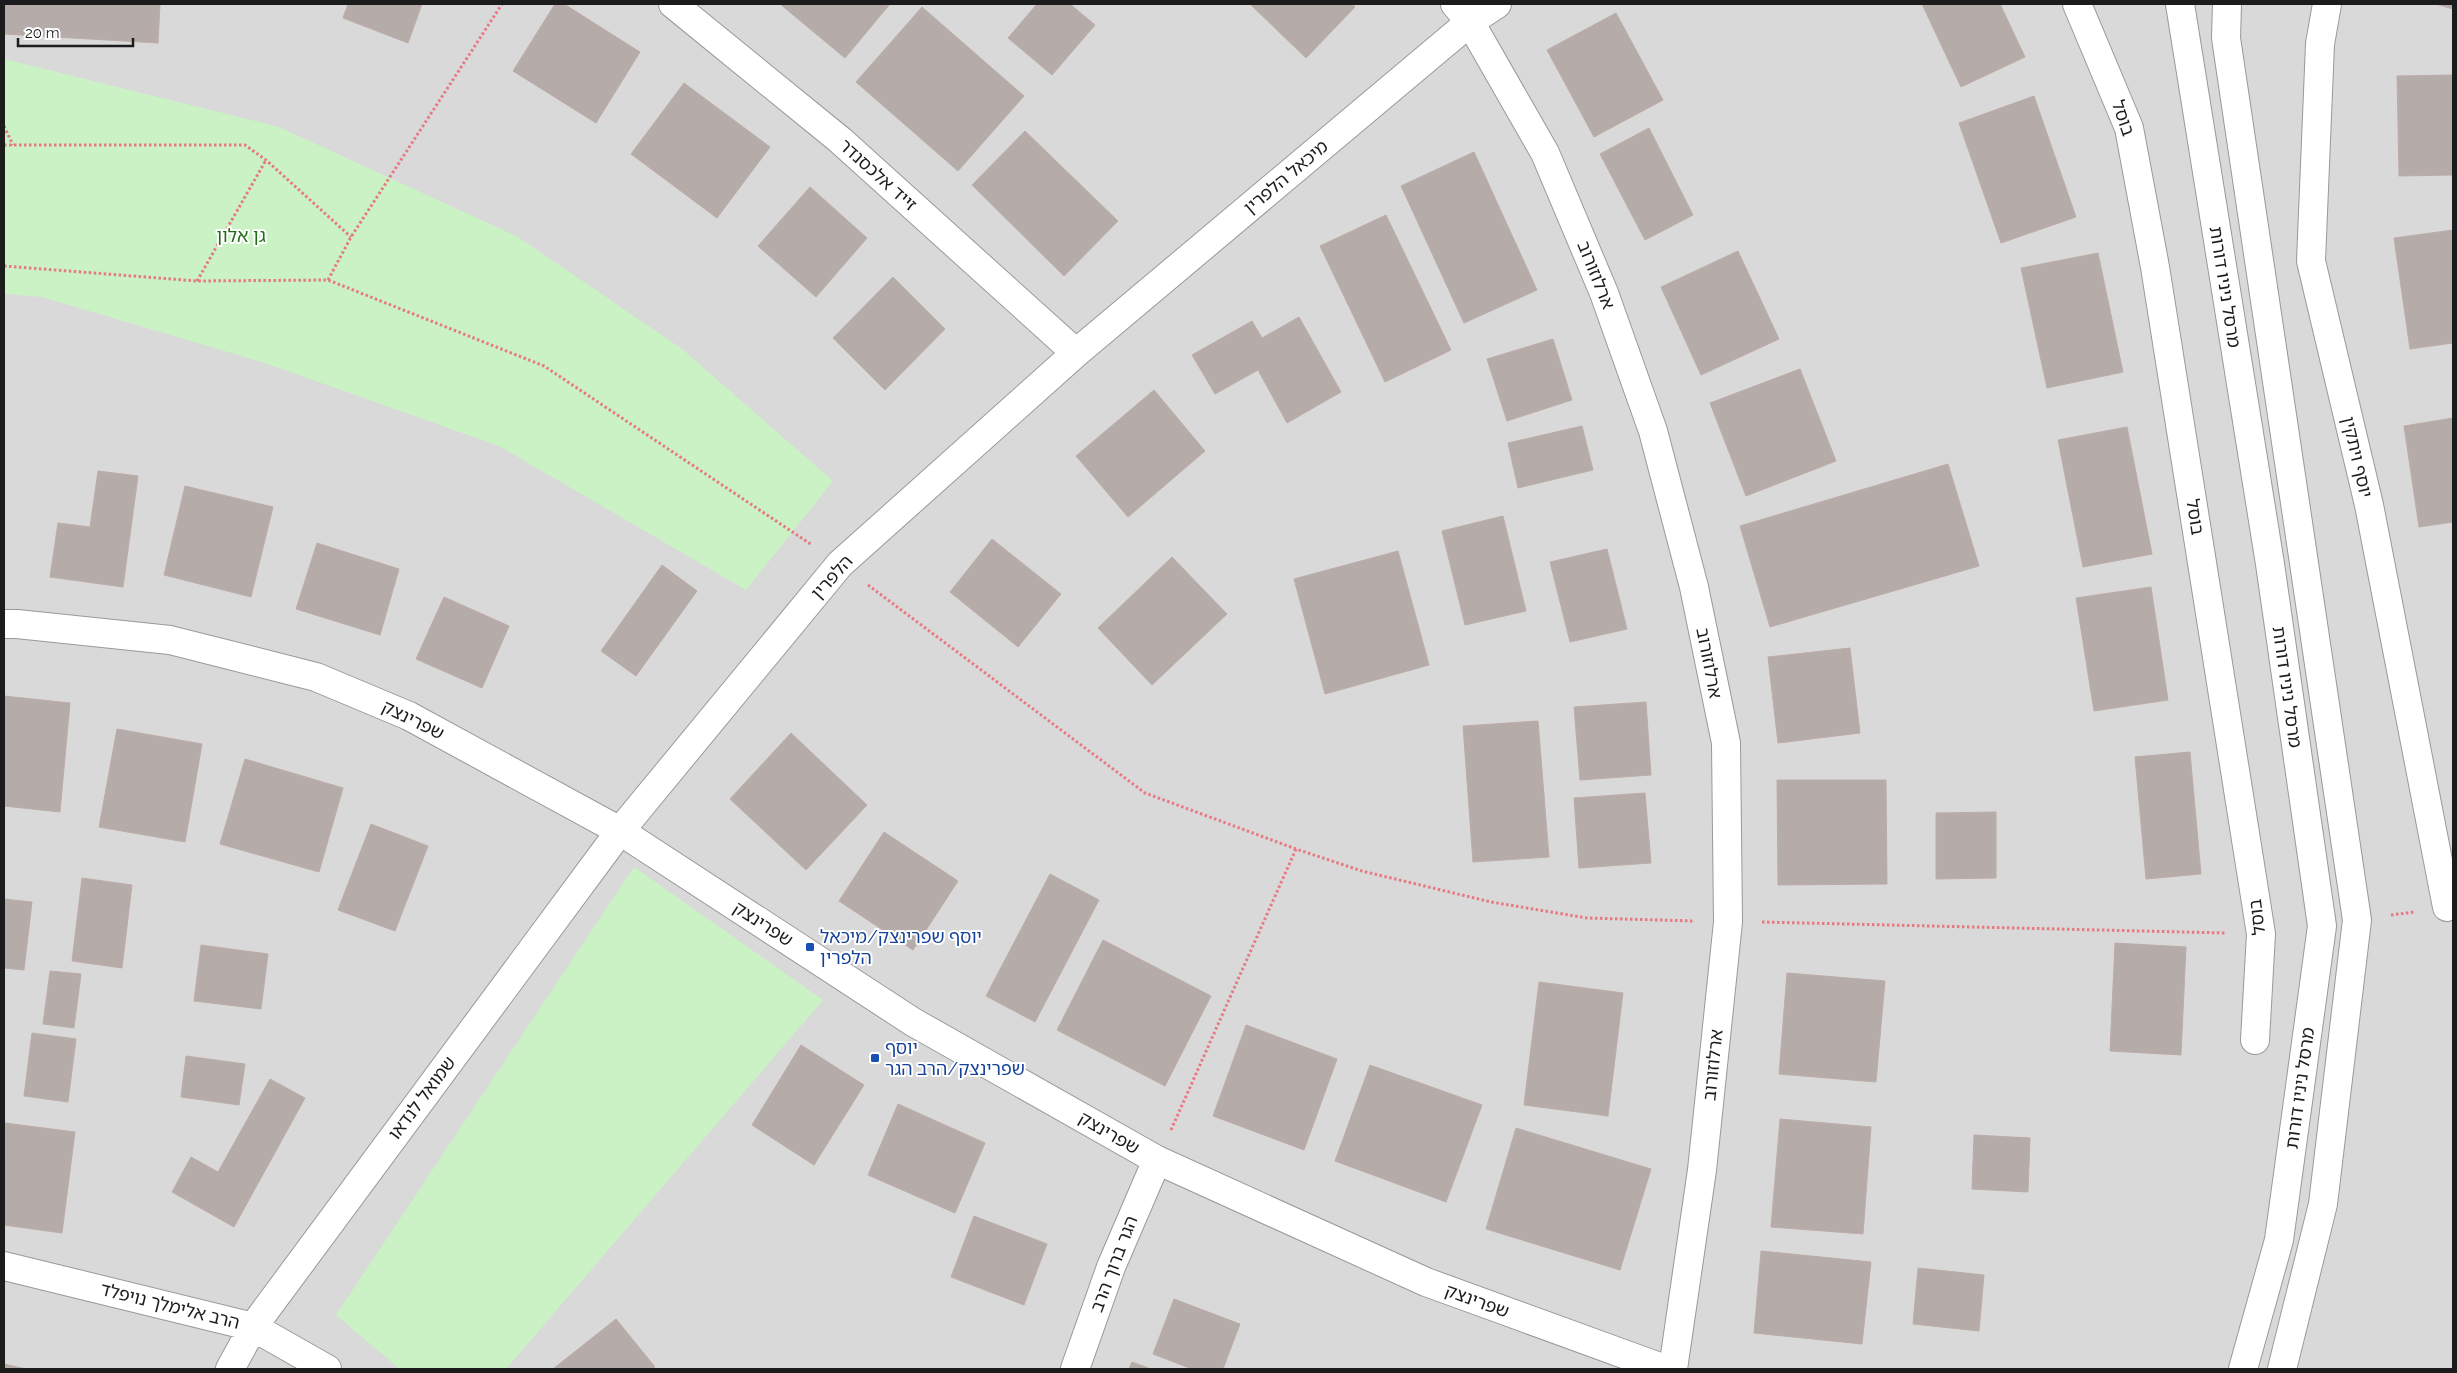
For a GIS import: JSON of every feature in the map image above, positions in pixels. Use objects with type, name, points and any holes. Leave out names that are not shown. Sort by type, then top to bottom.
[{"type":"street","name":"זייד אלכסנדר","points":[[673,4],[840,140],[1076,353]]},
{"type":"street","name":"מיכאל הלפרין","points":[[1076,353],[1463,13],[1497,4]]},
{"type":"street","name":"בוסל","points":[[2077,4],[2129,128],[2157,277],[2261,934],[2255,1040]]},
{"type":"street","name":"מרסל ניניו דורות","points":[[2180,4],[2268,554],[2322,926],[2279,1240],[2243,1369]]},
{"type":"street","name":"מרסל ניניו דורות","points":[[2227,4],[2226,38],[2357,920],[2323,1204],[2282,1369]]},
{"type":"street","name":"יוסף ויתקין","points":[[2327,4],[2320,44],[2310,261],[2369,505],[2448,907]]},
{"type":"street","name":"ארלוזורוב","points":[[1463,13],[1545,153],[1604,293],[1653,431],[1694,587],[1726,744],[1728,922],[1702,1170],[1673,1369]]},
{"type":"street","name":"הלפרין","points":[[620,831],[840,564],[1076,353]]},
{"type":"street","name":"שפרינצק","points":[[4,624],[170,640],[316,677],[409,716],[620,831],[913,1022],[1157,1160],[1426,1282],[1665,1369]]},
{"type":"street","name":"שמואל לנדאו","points":[[230,1369],[253,1327],[620,831]]},
{"type":"street","name":"הגר ברוך הרב","points":[[1075,1369],[1110,1267],[1157,1160]]},
{"type":"street","name":"הרב אלימלך נויפלד","points":[[4,1266],[253,1327],[327,1369]]},
{"type":"path","points":[[328,280],[351,237],[502,4]]},
{"type":"path","points":[[4,126],[13,145]]},
{"type":"path","points":[[4,145],[245,145],[266,160],[351,237]]},
{"type":"path","points":[[197,281],[266,160]]},
{"type":"path","points":[[4,266],[197,281],[328,280],[544,366],[840,564],[1145,793],[1296,849],[1362,871],[1501,904],[1587,918],[2261,934]]},
{"type":"path","points":[[1157,1160],[1296,849]]},
{"type":"shaded area","points":[[4,4],[2453,4],[2453,1369],[4,1369]]},
{"type":"green space","name":"גן אלון","points":[[4,59],[279,127],[518,237],[682,349],[833,481],[746,590],[499,446],[265,363],[42,297],[4,294]]},
{"type":"green space","points":[[634,867],[823,1000],[506,1369],[400,1369],[336,1315]]},
{"type":"building","points":[[4,4],[160,4],[158,43],[4,34]]},
{"type":"building","points":[[348,4],[422,4],[408,43],[343,18]]},
{"type":"building","points":[[555,4],[564,4],[640,52],[596,123],[513,71]]},
{"type":"building","points":[[780,4],[890,4],[845,58]]},
{"type":"building","points":[[1037,4],[1070,4],[1095,25],[1052,75],[1008,38]]},
{"type":"building","points":[[1250,4],[1352,4],[1355,7],[1306,58]]},
{"type":"building","points":[[1922,4],[2000,4],[2025,57],[1961,87]]},
{"type":"building","points":[[2436,4],[2453,4],[2453,9]]},
{"type":"building","points":[[922,7],[1024,96],[958,171],[856,82]]},
{"type":"building","points":[[1616,13],[1663,100],[1594,137],[1547,50]]},
{"type":"building","points":[[2453,75],[2453,175],[2399,176],[2397,76]]},
{"type":"building","points":[[684,83],[770,147],[717,218],[631,154]]},
{"type":"building","points":[[2034,96],[2076,217],[2001,243],[1959,123]]},
{"type":"building","points":[[1649,128],[1693,215],[1645,240],[1600,154]]},
{"type":"building","points":[[1025,131],[1118,221],[1064,276],[972,185]]},
{"type":"building","points":[[1474,152],[1537,290],[1464,323],[1401,186]]},
{"type":"building","points":[[810,187],[867,238],[816,297],[758,246]]},
{"type":"building","points":[[1386,215],[1451,350],[1385,382],[1320,246]]},
{"type":"building","points":[[2453,230],[2453,343],[2410,349],[2394,238]]},
{"type":"building","points":[[1738,251],[1779,339],[1701,375],[1661,287]]},
{"type":"building","points":[[2098,253],[2123,372],[2047,388],[2021,268]]},
{"type":"building","points":[[893,277],[945,329],[885,390],[833,338]]},
{"type":"building","points":[[1299,317],[1341,392],[1287,423],[1258,370],[1215,394],[1192,355],[1252,321],[1262,338]]},
{"type":"building","points":[[1553,339],[1572,400],[1507,421],[1487,359]]},
{"type":"building","points":[[1800,369],[1836,461],[1746,496],[1710,403]]},
{"type":"building","points":[[1154,390],[1205,451],[1128,517],[1076,456]]},
{"type":"building","points":[[2453,418],[2453,522],[2419,527],[2404,426]]},
{"type":"building","points":[[1582,426],[1593,470],[1518,488],[1508,443]]},
{"type":"building","points":[[2127,427],[2152,554],[2083,567],[2058,440]]},
{"type":"building","points":[[1948,464],[1979,566],[1770,627],[1740,526]]},
{"type":"building","points":[[98,471],[138,476],[123,587],[50,577],[58,523],[90,527]]},
{"type":"building","points":[[185,486],[273,507],[251,597],[164,575]]},
{"type":"building","points":[[1503,516],[1526,611],[1465,625],[1442,531]]},
{"type":"building","points":[[992,539],[1061,594],[1018,647],[950,592]]},
{"type":"building","points":[[317,543],[399,569],[380,635],[296,609]]},
{"type":"building","points":[[1607,549],[1627,629],[1570,642],[1550,562]]},
{"type":"building","points":[[1398,551],[1429,665],[1325,694],[1294,579]]},
{"type":"building","points":[[1172,557],[1227,614],[1152,685],[1098,628]]},
{"type":"building","points":[[662,565],[697,591],[636,676],[601,651]]},
{"type":"building","points":[[2151,587],[2168,700],[2094,711],[2076,598]]},
{"type":"building","points":[[444,597],[509,626],[482,688],[416,659]]},
{"type":"building","points":[[1850,648],[1860,733],[1778,743],[1768,657]]},
{"type":"building","points":[[4,696],[70,703],[60,812],[4,806]]},
{"type":"building","points":[[1646,702],[1651,775],[1580,780],[1574,707]]},
{"type":"building","points":[[1538,721],[1549,857],[1473,862],[1463,726]]},
{"type":"building","points":[[117,729],[202,744],[185,842],[99,827]]},
{"type":"building","points":[[791,733],[867,805],[806,870],[730,799]]},
{"type":"building","points":[[2190,752],[2201,874],[2146,879],[2135,757]]},
{"type":"building","points":[[245,759],[343,788],[319,872],[220,844]]},
{"type":"building","points":[[1777,780],[1886,780],[1887,884],[1778,885]]},
{"type":"building","points":[[1645,793],[1651,863],[1579,868],[1574,798]]},
{"type":"building","points":[[1996,812],[1996,878],[1936,879],[1936,813]]},
{"type":"building","points":[[371,824],[428,846],[395,931],[338,910]]},
{"type":"building","points":[[884,832],[958,881],[913,950],[839,901]]},
{"type":"building","points":[[1050,874],[1099,900],[1035,1022],[986,996]]},
{"type":"building","points":[[82,878],[132,885],[122,968],[72,961]]},
{"type":"building","points":[[4,899],[32,902],[24,970],[4,968]]},
{"type":"building","points":[[1103,940],[1211,996],[1165,1086],[1057,1030]]},
{"type":"building","points":[[2115,943],[2186,947],[2181,1055],[2110,1051]]},
{"type":"building","points":[[201,945],[268,954],[261,1009],[194,1001]]},
{"type":"building","points":[[50,971],[81,974],[74,1028],[43,1024]]},
{"type":"building","points":[[1787,973],[1885,981],[1876,1082],[1779,1074]]},
{"type":"building","points":[[1539,982],[1623,993],[1608,1116],[1524,1105]]},
{"type":"building","points":[[1246,1025],[1337,1059],[1304,1150],[1213,1116]]},
{"type":"building","points":[[32,1033],[76,1039],[68,1102],[24,1096]]},
{"type":"building","points":[[801,1045],[864,1085],[814,1165],[752,1125]]},
{"type":"building","points":[[186,1056],[245,1064],[239,1105],[181,1097]]},
{"type":"building","points":[[1370,1065],[1482,1105],[1446,1202],[1335,1161]]},
{"type":"building","points":[[270,1079],[305,1098],[234,1227],[172,1192],[191,1157],[218,1172]]},
{"type":"building","points":[[898,1104],[985,1143],[955,1213],[868,1175]]},
{"type":"building","points":[[1780,1119],[1871,1127],[1863,1234],[1771,1227]]},
{"type":"building","points":[[5,1123],[75,1132],[62,1233],[4,1225]]},
{"type":"building","points":[[1516,1128],[1651,1169],[1620,1270],[1486,1229]]},
{"type":"building","points":[[1974,1135],[2030,1138],[2028,1192],[1972,1189]]},
{"type":"building","points":[[974,1216],[1047,1244],[1024,1305],[951,1277]]},
{"type":"building","points":[[1761,1251],[1871,1262],[1862,1344],[1754,1333]]},
{"type":"building","points":[[1918,1268],[1984,1275],[1979,1331],[1913,1324]]},
{"type":"building","points":[[1174,1299],[1240,1324],[1223,1369],[1192,1369],[1153,1354]]},
{"type":"building","points":[[616,1319],[655,1367],[652,1369],[553,1369]]},
{"type":"building","points":[[1132,1362],[1151,1369],[1129,1369]]},
{"type":"building","points":[[4,1364],[26,1369],[4,1369]]},
{"type":"place","name":"יוסף שפרינצק/מיכאל הלפרין","points":[[810,947]]},
{"type":"place","name":"יוסף שפרינצק/הרב הגר","points":[[875,1058]]}]
